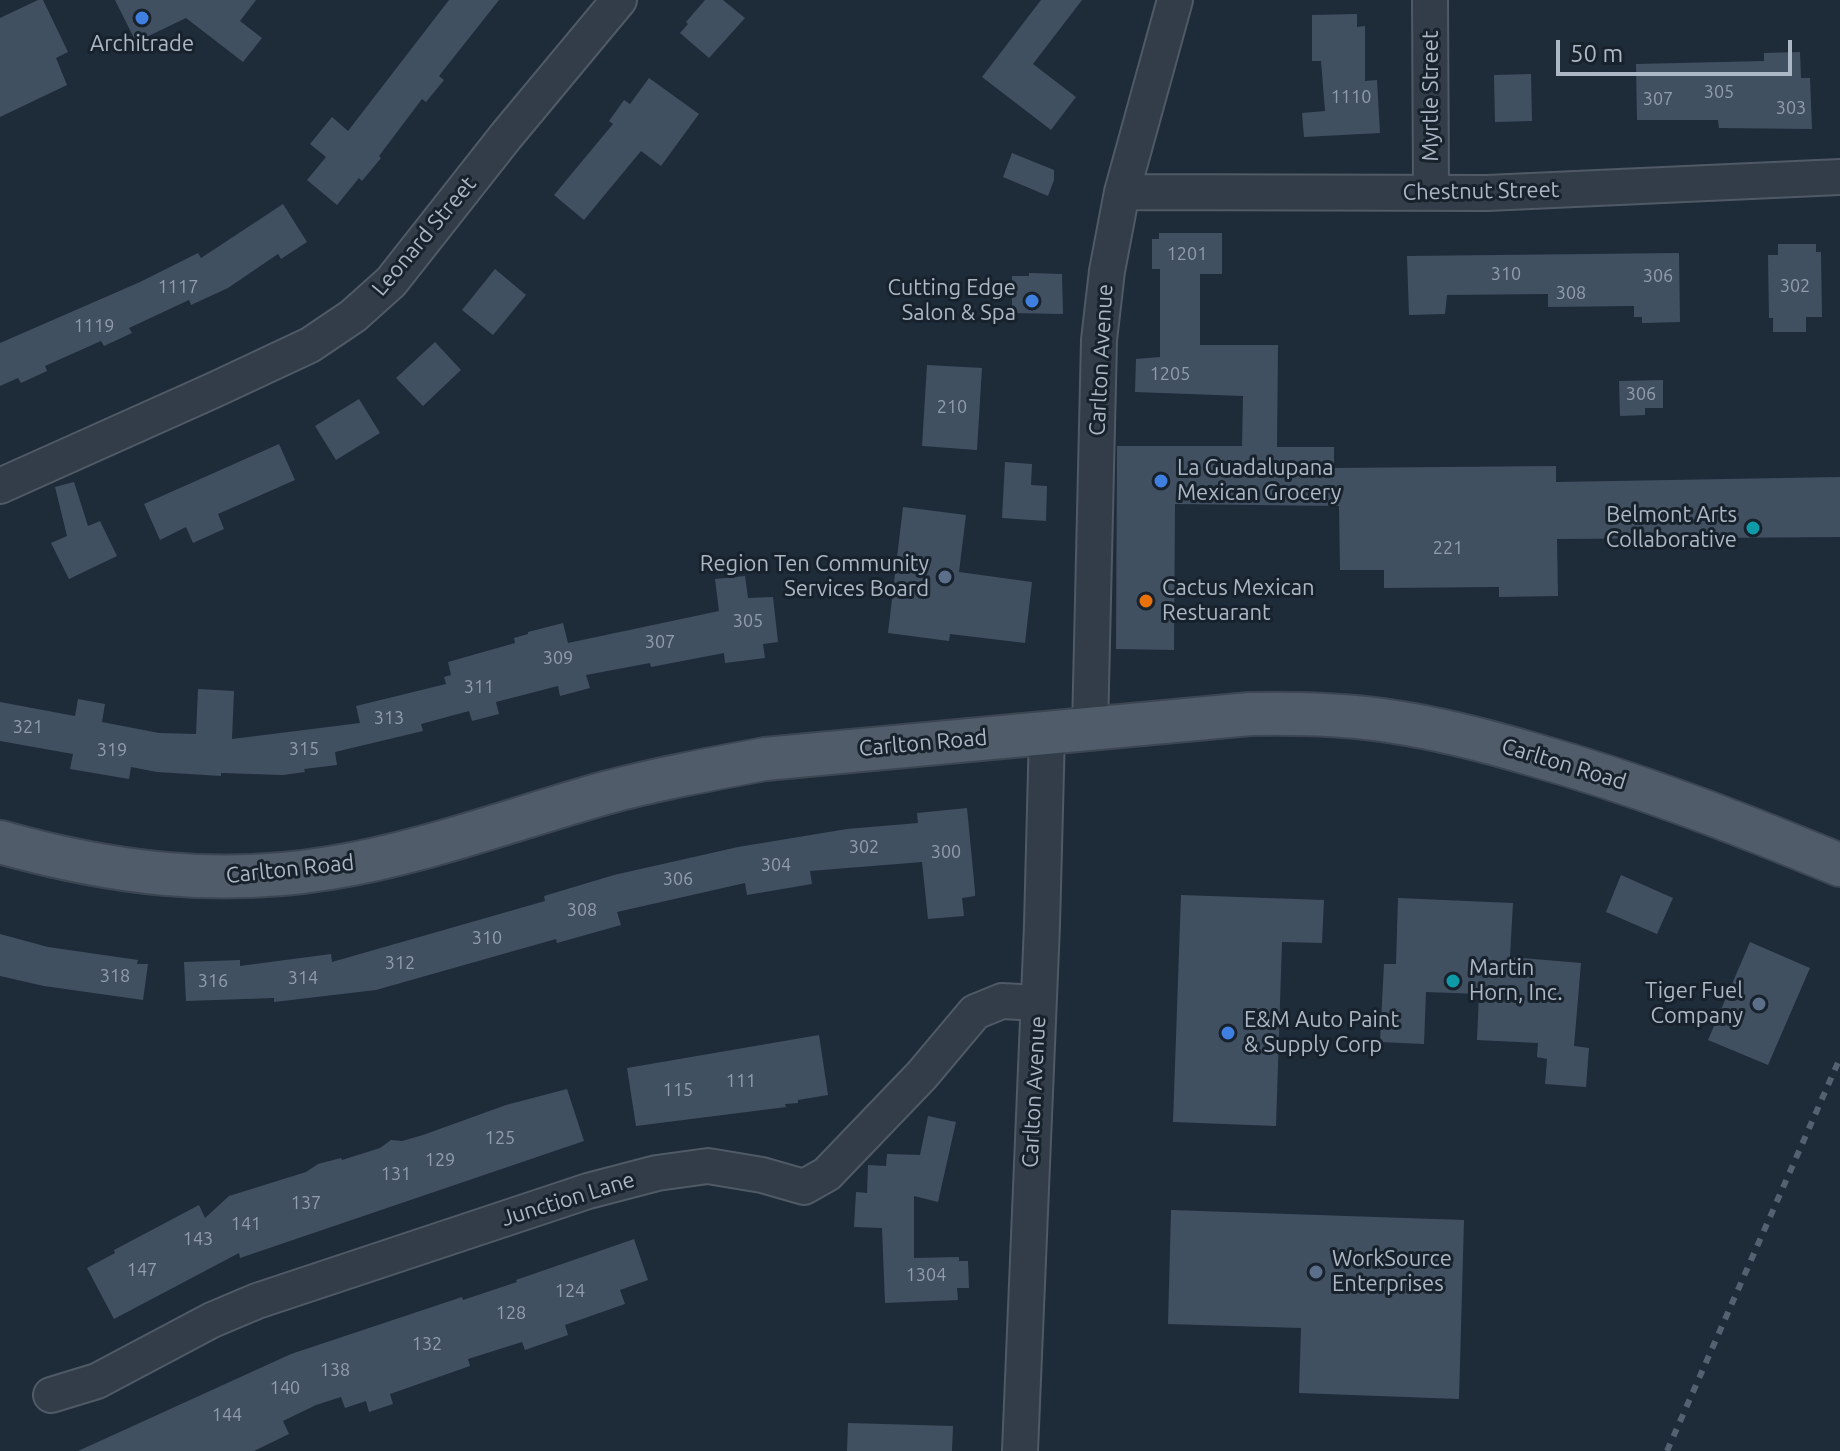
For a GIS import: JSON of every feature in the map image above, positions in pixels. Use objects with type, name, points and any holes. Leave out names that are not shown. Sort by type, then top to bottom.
[{"type":"main road","name":"Carlton Road","points":[[0,842],[63,860],[178,876],[250,876],[329,869],[406,853],[607,793],[686,773],[765,759],[1250,714],[1323,714],[1395,722],[1478,739],[1599,773],[1718,814],[1840,865]]},
{"type":"street","name":"Leonard Street","points":[[0,486],[310,345],[353,316],[391,282],[619,0]]},
{"type":"street","name":"Carlton Avenue","points":[[1090,729],[1099,340],[1107,271],[1122,192],[1175,0]]},
{"type":"street","name":"Myrtle Street","points":[[1430,0],[1431,193]]},
{"type":"street","name":"Chestnut Street","points":[[1122,192],[1502,193],[1840,177]]},
{"type":"street","name":"Carlton Avenue","points":[[1020,1451],[1047,732]]},
{"type":"street","name":"Junction Lane","points":[[51,1395],[97,1381],[212,1320],[257,1301],[588,1191],[657,1173],[708,1166],[762,1175],[804,1187],[827,1174],[922,1075],[975,1012],[1002,1001],[1038,1003]]},
{"type":"building","points":[[43,0],[68,52],[56,58],[67,85],[0,117],[0,18]]},
{"type":"building","points":[[115,0],[256,0],[240,21],[262,38],[243,62],[186,18],[136,42]]},
{"type":"building","points":[[449,0],[499,0],[439,76],[444,80],[426,102],[422,99],[379,156],[381,158],[337,205],[307,180],[326,157],[310,144],[332,117],[348,131]]},
{"type":"building","points":[[705,0],[723,0],[745,18],[709,58],[680,33]]},
{"type":"building","points":[[1041,0],[1082,0],[1033,64],[1076,97],[1051,130],[982,77]]},
{"type":"building","points":[[1357,14],[1357,27],[1365,26],[1365,81],[1377,80],[1380,133],[1304,137],[1302,113],[1325,111],[1321,61],[1312,61],[1312,15]]},
{"type":"building","points":[[1800,52],[1801,78],[1810,78],[1812,129],[1719,128],[1718,120],[1637,120],[1636,64],[1764,61],[1764,53]]},
{"type":"building","points":[[1531,74],[1532,121],[1495,122],[1494,75]]},
{"type":"building","points":[[649,78],[699,114],[661,166],[641,151],[584,220],[554,195],[613,124],[609,121],[624,100],[630,104]]},
{"type":"building","points":[[1012,153],[1054,170],[1048,196],[1003,177]]},
{"type":"building","points":[[283,204],[307,242],[281,259],[278,254],[228,288],[191,305],[189,300],[129,328],[132,333],[104,346],[101,341],[45,366],[47,371],[21,383],[18,378],[0,386],[0,343],[140,282],[198,253],[201,258]]},
{"type":"building","points":[[1159,233],[1222,233],[1222,274],[1200,274],[1200,345],[1278,345],[1277,447],[1334,447],[1334,468],[1556,466],[1556,482],[1840,477],[1840,537],[1557,539],[1558,596],[1499,597],[1499,587],[1384,588],[1384,570],[1340,570],[1339,506],[1175,504],[1174,650],[1116,649],[1117,446],[1242,446],[1243,396],[1135,392],[1136,359],[1160,357],[1160,269],[1152,269],[1152,239],[1159,239]]},
{"type":"building","points":[[1778,244],[1816,244],[1816,252],[1821,252],[1822,317],[1806,317],[1806,332],[1773,332],[1773,318],[1769,318],[1768,255],[1778,255]]},
{"type":"building","points":[[1679,253],[1680,322],[1642,323],[1642,317],[1634,317],[1634,306],[1548,307],[1548,294],[1447,295],[1445,314],[1409,315],[1407,256]]},
{"type":"building","points":[[495,269],[526,295],[493,335],[462,310]]},
{"type":"building","points":[[1029,273],[1062,274],[1063,314],[1012,313],[1012,276],[1029,276]]},
{"type":"building","points":[[435,342],[461,370],[423,406],[396,378]]},
{"type":"building","points":[[927,365],[982,368],[977,450],[922,446]]},
{"type":"building","points":[[1663,380],[1663,408],[1645,408],[1645,415],[1620,416],[1619,381]]},
{"type":"building","points":[[359,399],[380,433],[336,460],[315,426]]},
{"type":"building","points":[[279,444],[295,480],[218,514],[224,529],[193,543],[186,527],[160,540],[144,504]]},
{"type":"building","points":[[1005,462],[1032,464],[1031,485],[1047,486],[1046,521],[1002,518]]},
{"type":"building","points":[[74,482],[88,526],[100,521],[117,556],[69,579],[51,543],[67,536],[55,487]]},
{"type":"building","name":"Region Ten Community Services Board","points":[[903,507],[966,515],[959,572],[1032,582],[1025,643],[950,634],[949,641],[888,633]]},
{"type":"building","points":[[745,576],[748,598],[773,597],[778,642],[763,644],[765,658],[725,663],[724,653],[586,675],[590,688],[560,696],[558,686],[496,702],[499,714],[472,721],[469,711],[421,724],[423,731],[335,752],[337,765],[283,775],[221,773],[221,776],[131,767],[129,779],[70,769],[73,754],[0,741],[0,702],[75,716],[78,699],[105,704],[102,722],[159,733],[196,734],[198,689],[234,691],[232,739],[360,723],[356,706],[446,684],[444,677],[451,675],[448,662],[515,643],[514,638],[528,632],[563,623],[568,643],[719,611],[715,579]]},
{"type":"building","points":[[967,808],[975,896],[962,898],[964,916],[928,919],[922,862],[810,871],[812,884],[747,895],[745,883],[617,912],[621,925],[557,943],[556,939],[376,990],[274,1002],[274,998],[186,1001],[184,962],[240,960],[240,966],[331,954],[332,962],[545,901],[544,896],[614,875],[738,847],[847,829],[918,823],[917,813]]},
{"type":"building","points":[[1621,875],[1673,898],[1657,934],[1606,912]]},
{"type":"building","name":"E&M Auto Paint & Supply Corp","points":[[1181,895],[1324,900],[1322,943],[1282,942],[1276,1126],[1173,1122]]},
{"type":"building","name":"Martin Horn, Inc.","points":[[1398,898],[1513,903],[1510,957],[1581,963],[1574,1046],[1589,1048],[1586,1087],[1545,1084],[1547,1059],[1537,1057],[1538,1043],[1477,1040],[1479,994],[1426,992],[1424,1044],[1380,1042],[1384,964],[1396,964]]},
{"type":"building","points":[[0,934],[48,947],[148,964],[143,1000],[44,986],[0,976]]},
{"type":"building","name":"Tiger Fuel Company","points":[[1750,942],[1810,968],[1768,1065],[1708,1040]]},
{"type":"building","points":[[819,1035],[828,1095],[798,1100],[798,1103],[785,1104],[786,1107],[636,1126],[627,1068]]},
{"type":"building","points":[[567,1089],[584,1141],[240,1258],[239,1253],[114,1319],[87,1268],[115,1253],[114,1250],[199,1205],[205,1218],[229,1196],[306,1172],[318,1164],[342,1160],[380,1148],[391,1140],[402,1141],[423,1135],[506,1105]]},
{"type":"building","points":[[928,1116],[956,1122],[938,1202],[914,1196],[914,1258],[959,1257],[959,1261],[968,1261],[969,1288],[957,1288],[958,1300],[885,1303],[882,1228],[854,1227],[856,1192],[867,1193],[868,1165],[886,1166],[887,1154],[920,1155]]},
{"type":"building","name":"WorkSource Enterprises","points":[[1171,1210],[1464,1220],[1459,1399],[1299,1393],[1301,1328],[1168,1324]]},
{"type":"building","points":[[634,1239],[648,1280],[620,1290],[625,1304],[565,1325],[568,1335],[525,1350],[522,1342],[468,1359],[470,1366],[390,1394],[393,1404],[369,1412],[366,1401],[345,1408],[341,1397],[316,1405],[283,1421],[289,1434],[254,1451],[78,1451],[291,1354],[462,1297],[463,1300],[517,1282]]},
{"type":"building","points":[[848,1423],[953,1426],[952,1451],[847,1451]]},
{"type":"railway","points":[[1667,1451],[1840,1058]]},
{"type":"place","name":"Architrade","points":[[142,18]]},
{"type":"place","name":"Cutting Edge Salon & Spa","points":[[1032,301]]},
{"type":"place","name":"La Guadalupana Mexican Grocery","points":[[1161,481]]},
{"type":"place","name":"Belmont Arts Collaborative","points":[[1753,528]]},
{"type":"place","name":"Region Ten Community Services Board","points":[[945,577]]},
{"type":"place","name":"Cactus Mexican Restuarant","points":[[1146,601]]},
{"type":"place","name":"Martin Horn, Inc.","points":[[1453,981]]},
{"type":"place","name":"Tiger Fuel Company","points":[[1759,1004]]},
{"type":"place","name":"E&M Auto Paint & Supply Corp","points":[[1228,1033]]},
{"type":"place","name":"WorkSource Enterprises","points":[[1316,1272]]}]
